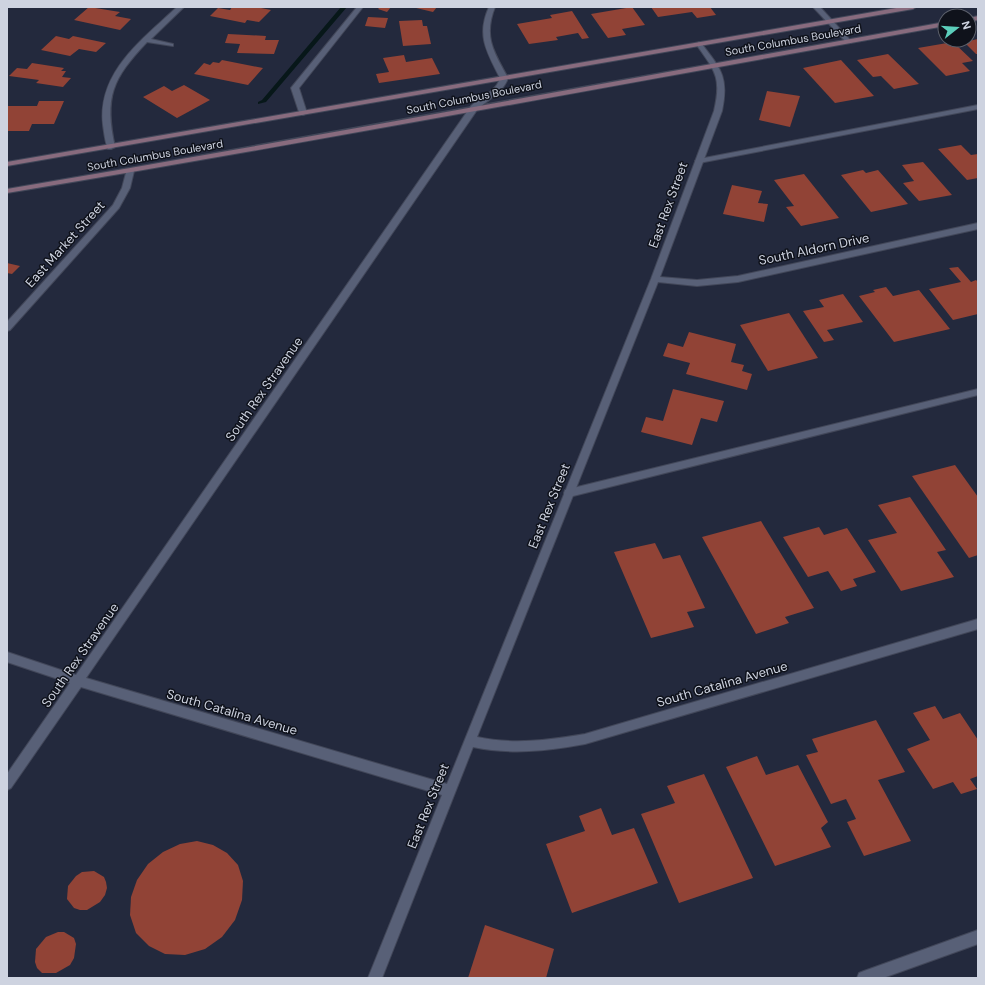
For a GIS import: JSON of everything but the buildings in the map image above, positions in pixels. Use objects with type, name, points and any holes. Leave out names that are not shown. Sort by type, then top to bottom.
[{"type":"street","points":[[111,147],[105,114],[108,92],[113,80],[120,68],[181,7]]},
{"type":"street","points":[[303,113],[295,88],[360,7]]},
{"type":"street","points":[[492,7],[485,26],[484,36],[487,46],[504,78]]},
{"type":"street","points":[[816,7],[849,42]]},
{"type":"street","name":"South Columbus Boulevard","points":[[7,164],[913,7]]},
{"type":"street","name":"South Columbus Boulevard","points":[[7,191],[322,137],[474,108],[937,26]]},
{"type":"street","points":[[147,40],[171,45]]},
{"type":"street","name":"East Rex Street","points":[[375,978],[655,279],[718,112],[723,89],[720,76],[715,65],[699,44]]},
{"type":"street","name":"South Rex Stravenue","points":[[7,784],[474,108],[480,101],[498,89],[503,83],[504,78]]},
{"type":"street","points":[[699,161],[978,107]]},
{"type":"street","name":"East Market Street","points":[[7,328],[116,206],[126,188],[130,170]]},
{"type":"street","name":"South Aldorn Drive","points":[[655,279],[697,283],[732,280],[978,226]]},
{"type":"street","points":[[569,493],[978,392]]},
{"type":"street","name":"South Catalina Avenue","points":[[470,741],[500,746],[526,747],[585,739],[978,624]]},
{"type":"street","name":"South Catalina Avenue","points":[[7,657],[78,681],[450,791]]},
{"type":"street","points":[[864,978],[978,937]]},
{"type":"waterway","points":[[260,103],[264,101],[344,7]]}]
